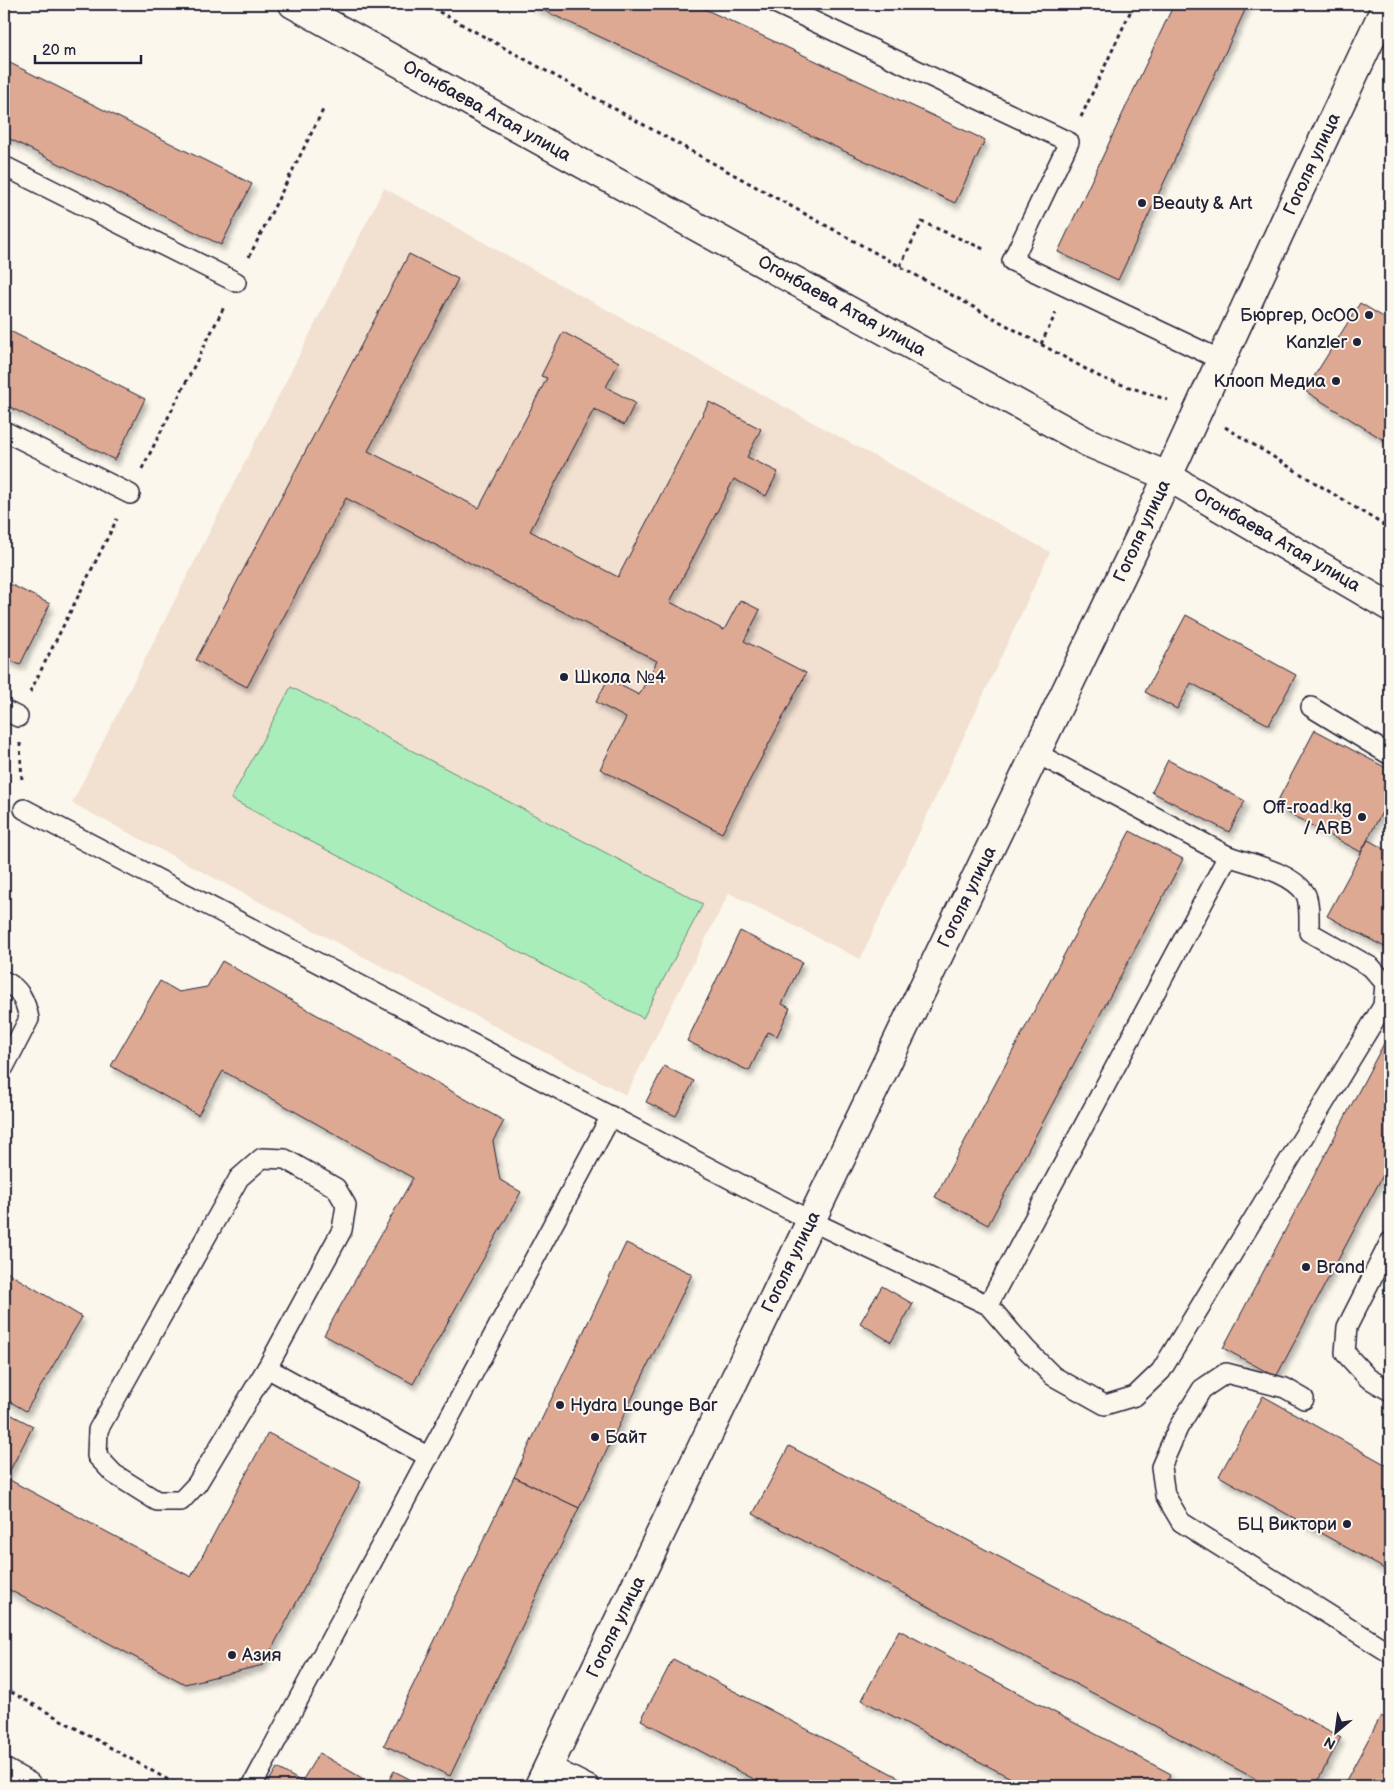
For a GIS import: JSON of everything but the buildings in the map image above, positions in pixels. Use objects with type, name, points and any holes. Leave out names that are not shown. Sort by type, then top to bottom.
[{"type":"street","name":"Огонбаева Атая улица","points":[[294,4],[1087,442],[1167,476],[1390,606]]},
{"type":"street","name":"Гоголя улица","points":[[544,1776],[1139,539],[1387,4]]},
{"type":"street","points":[[4,1774],[27,1786]]},
{"type":"lane","points":[[777,4],[1069,142],[1012,261],[1221,360]]},
{"type":"lane","points":[[4,166],[236,282]]},
{"type":"lane","points":[[4,430],[130,494]]},
{"type":"lane","points":[[1311,707],[1390,755]]},
{"type":"lane","points":[[24,809],[811,1221],[988,1305],[1026,1349],[1053,1376],[1105,1405],[1135,1396],[1161,1371],[1383,1006],[1386,982],[1371,967],[1309,932],[1306,894],[1285,875],[1228,856],[1036,753]]},
{"type":"lane","points":[[988,1305],[1228,856]]},
{"type":"lane","points":[[4,981],[13,985],[26,1002],[29,1019],[4,1067]]},
{"type":"lane","points":[[252,1786],[611,1116]]},
{"type":"lane","points":[[262,1158],[285,1159],[294,1164],[336,1188],[346,1206],[342,1230],[267,1368],[197,1484],[181,1501],[158,1501],[114,1474],[97,1456],[98,1430],[239,1178],[262,1158]]},
{"type":"lane","points":[[1390,1242],[1347,1326],[1345,1353],[1368,1378],[1390,1391]]},
{"type":"lane","points":[[267,1368],[429,1457]]},
{"type":"lane","points":[[1304,1399],[1285,1388],[1226,1374],[1202,1389],[1178,1428],[1161,1467],[1165,1495],[1181,1522],[1390,1653]]},
{"type":"lane","points":[[544,1776],[590,1786]]},
{"type":"path","points":[[426,4],[1102,378],[1198,410],[1390,529]]},
{"type":"path","points":[[1069,142],[1134,4]]},
{"type":"path","points":[[24,809],[11,713],[130,494],[323,110]]},
{"type":"path","points":[[900,266],[922,222],[1012,261]]},
{"type":"path","points":[[1041,344],[1068,288]]},
{"type":"path","points":[[4,1688],[179,1786]]},
{"type":"shaded area","name":"Школа №4","points":[[384,188],[1050,552],[860,959],[729,893],[626,1095],[72,803]]},
{"type":"green space","points":[[291,687],[703,904],[643,1018],[231,799]]},
{"type":"place","name":"Beauty & Art","points":[[1142,203]]},
{"type":"place","name":"Бюргер, ОсОО","points":[[1369,315]]},
{"type":"place","name":"Kanzler","points":[[1357,342]]},
{"type":"place","name":"Клооп Медиа","points":[[1336,381]]},
{"type":"place","name":"Школа №4","points":[[564,677]]},
{"type":"place","name":"Off-road.kg / ARB","points":[[1362,817]]},
{"type":"place","name":"Brand","points":[[1306,1267]]},
{"type":"place","name":"Hydra Lounge Bar","points":[[560,1405]]},
{"type":"place","name":"Байт","points":[[595,1437]]},
{"type":"place","name":"БЦ Виктори","points":[[1347,1524]]},
{"type":"place","name":"Азия","points":[[232,1655]]}]
